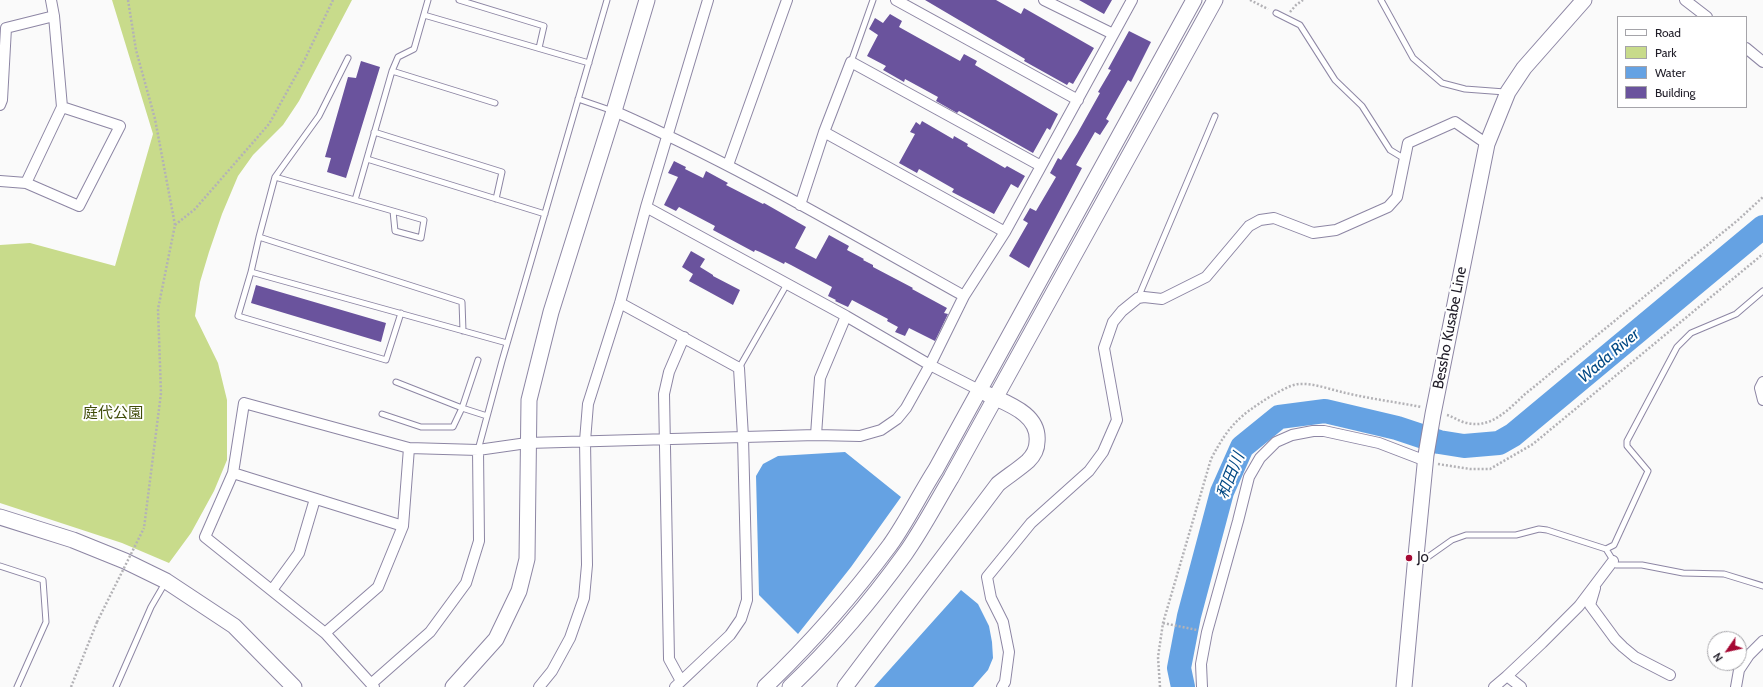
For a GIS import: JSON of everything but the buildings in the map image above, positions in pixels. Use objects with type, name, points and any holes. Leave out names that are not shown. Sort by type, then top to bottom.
[{"type":"street","points":[[26,183],[62,107],[54,16],[51,0]]},
{"type":"street","points":[[453,687],[496,639],[519,591],[527,559],[527,443],[529,400],[551,312],[647,0]]},
{"type":"street","points":[[539,687],[552,671],[570,638],[584,598],[587,564],[585,440],[588,404],[620,303],[646,207],[669,135],[708,0]]},
{"type":"street","points":[[728,165],[786,0]]},
{"type":"street","points":[[896,0],[1078,100]]},
{"type":"street","points":[[1044,0],[1112,34]]},
{"type":"street","points":[[478,450],[479,540],[466,583],[430,632],[373,685],[325,633],[205,537],[233,473],[244,402],[409,448],[478,450],[527,443],[585,440],[816,435],[860,436],[881,430],[897,419],[906,408],[930,365],[964,296],[1005,232],[1078,100],[1112,34],[1132,0]]},
{"type":"street","points":[[765,687],[805,648],[846,600],[890,543],[936,469],[978,390],[1194,0]]},
{"type":"street","points":[[790,687],[815,663],[841,633],[906,553],[951,478],[1215,0]]},
{"type":"street","name":"Bessho Kusabe Line","points":[[1404,687],[1426,458],[1487,144],[1508,92],[1524,68],[1584,0]]},
{"type":"street","points":[[1685,0],[1706,16]]},
{"type":"street","points":[[0,105],[2,100],[6,28],[54,16]]},
{"type":"street","points":[[1747,49],[1763,62]]},
{"type":"street","points":[[800,204],[824,132],[851,62],[1041,166]]},
{"type":"street","points":[[0,181],[26,183],[79,206],[120,126],[62,107]]},
{"type":"street","points":[[614,111],[669,135],[728,165],[964,296]]},
{"type":"street","points":[[1002,687],[1005,682],[1009,652],[1003,622],[991,598],[987,577],[1031,523],[1089,471],[1103,452],[1117,420],[1104,348],[1113,322],[1122,311],[1138,298],[1144,297],[1162,299],[1206,277],[1250,226],[1260,220],[1274,218],[1313,234],[1336,230],[1388,207],[1397,197],[1408,143],[1455,122],[1487,144]]},
{"type":"street","points":[[824,132],[1005,232]]},
{"type":"street","points":[[646,207],[846,316],[930,365],[1017,409],[1028,417],[1036,426],[1038,437],[1037,450],[1028,461],[998,484],[845,687]]},
{"type":"street","points":[[620,303],[684,337],[739,368],[743,437],[747,600],[741,619],[730,635],[678,684],[669,660],[664,394],[669,372],[684,337]]},
{"type":"street","points":[[816,435],[820,378],[846,316]]},
{"type":"street","points":[[1763,382],[1760,388],[1763,400]]},
{"type":"street","points":[[1202,687],[1201,664],[1207,632],[1249,477],[1260,458],[1276,442],[1292,435],[1313,431],[1324,431],[1380,443],[1426,458]]},
{"type":"street","points":[[325,633],[378,587],[403,526],[409,448]]},
{"type":"street","points":[[233,473],[403,526]]},
{"type":"street","points":[[272,590],[299,553],[315,499]]},
{"type":"street","points":[[0,517],[73,540],[125,561],[166,581],[234,626],[294,687]]},
{"type":"street","points":[[1494,687],[1542,644],[1579,606],[1613,561]]},
{"type":"street","points":[[1596,583],[1590,605],[1615,639],[1636,657],[1670,675]]},
{"type":"street","points":[[1736,687],[1739,670],[1749,655],[1763,641]]},
{"type":"street","points":[[1507,676],[1521,687]]},
{"type":"lane","points":[[355,200],[392,71],[398,57],[414,49],[428,0]]},
{"type":"lane","points":[[459,0],[544,26],[539,48]]},
{"type":"lane","points":[[478,450],[507,343],[607,0]]},
{"type":"lane","points":[[851,62],[873,0]]},
{"type":"lane","points":[[1381,0],[1413,58],[1442,82],[1465,90],[1508,92]]},
{"type":"lane","points":[[1276,13],[1300,25],[1335,80],[1362,106],[1390,150],[1405,159]]},
{"type":"lane","points":[[424,14],[589,63]]},
{"type":"lane","points":[[348,58],[319,116],[275,177],[251,272],[238,316],[386,360],[401,313]]},
{"type":"lane","points":[[392,71],[495,103]]},
{"type":"lane","points":[[578,99],[614,111]]},
{"type":"lane","points":[[1138,298],[1214,116]]},
{"type":"lane","points":[[374,132],[502,172],[496,199]]},
{"type":"lane","points":[[366,159],[545,214]]},
{"type":"lane","points":[[275,177],[394,211],[424,220],[421,238],[395,231],[394,211]]},
{"type":"lane","points":[[260,237],[462,302],[463,330]]},
{"type":"lane","points":[[251,272],[507,343]]},
{"type":"lane","points":[[739,368],[787,284]]},
{"type":"lane","points":[[1606,549],[1614,545],[1648,471],[1627,446],[1627,441],[1677,347],[1691,333],[1721,322],[1736,314],[1763,291]]},
{"type":"lane","points":[[382,414],[421,427],[453,427],[462,408],[478,360]]},
{"type":"lane","points":[[396,382],[462,408],[487,416]]},
{"type":"lane","points":[[1415,566],[1452,540],[1466,535],[1516,535],[1539,530],[1547,530],[1606,549],[1616,565],[1642,564],[1683,573],[1724,574],[1763,586]]},
{"type":"lane","points":[[0,566],[43,580],[46,622],[17,687]]},
{"type":"lane","points":[[116,687],[151,607],[166,581]]},
{"type":"path","points":[[71,687],[98,622],[144,528],[161,393],[158,309],[175,225],[155,119],[136,50],[128,0]]},
{"type":"path","points":[[175,225],[195,209],[269,124],[305,59],[333,0]]},
{"type":"path","points":[[1250,0],[1276,13]]},
{"type":"path","points":[[1285,18],[1296,5],[1303,0]]},
{"type":"path","points":[[1160,687],[1158,657],[1163,623],[1211,459],[1222,437],[1235,421],[1254,406],[1277,393],[1298,384],[1329,388],[1346,393],[1434,411],[1468,424],[1482,423],[1497,419],[1524,395],[1738,220],[1763,197]]},
{"type":"path","points":[[1426,458],[1470,469],[1490,469],[1515,455],[1533,444],[1763,254]]},
{"type":"path","points":[[1163,623],[1207,632]]},
{"type":"green space","name":"庭代公園","points":[[112,0],[352,0],[299,101],[283,125],[253,155],[238,176],[222,214],[209,252],[200,282],[195,316],[218,363],[227,400],[227,460],[214,491],[191,533],[169,563],[122,543],[0,503],[0,245],[30,243],[115,266],[153,134]]},
{"type":"water","points":[[845,452],[901,497],[851,567],[798,634],[759,595],[756,476],[763,464],[778,456]]},
{"type":"water","points":[[961,590],[978,604],[989,626],[992,642],[993,658],[988,670],[973,687],[874,687]]},
{"type":"waterway","name":"和田川","points":[[1183,687],[1179,668],[1189,616],[1222,492],[1242,447],[1279,417],[1325,411],[1397,428],[1439,442],[1464,446],[1499,443],[1513,435],[1763,227]]},
{"type":"place","name":"Jo","points":[[1409,558]]},
{"type":"water label","name":"Wada River","points":[[1609,356]]}]
